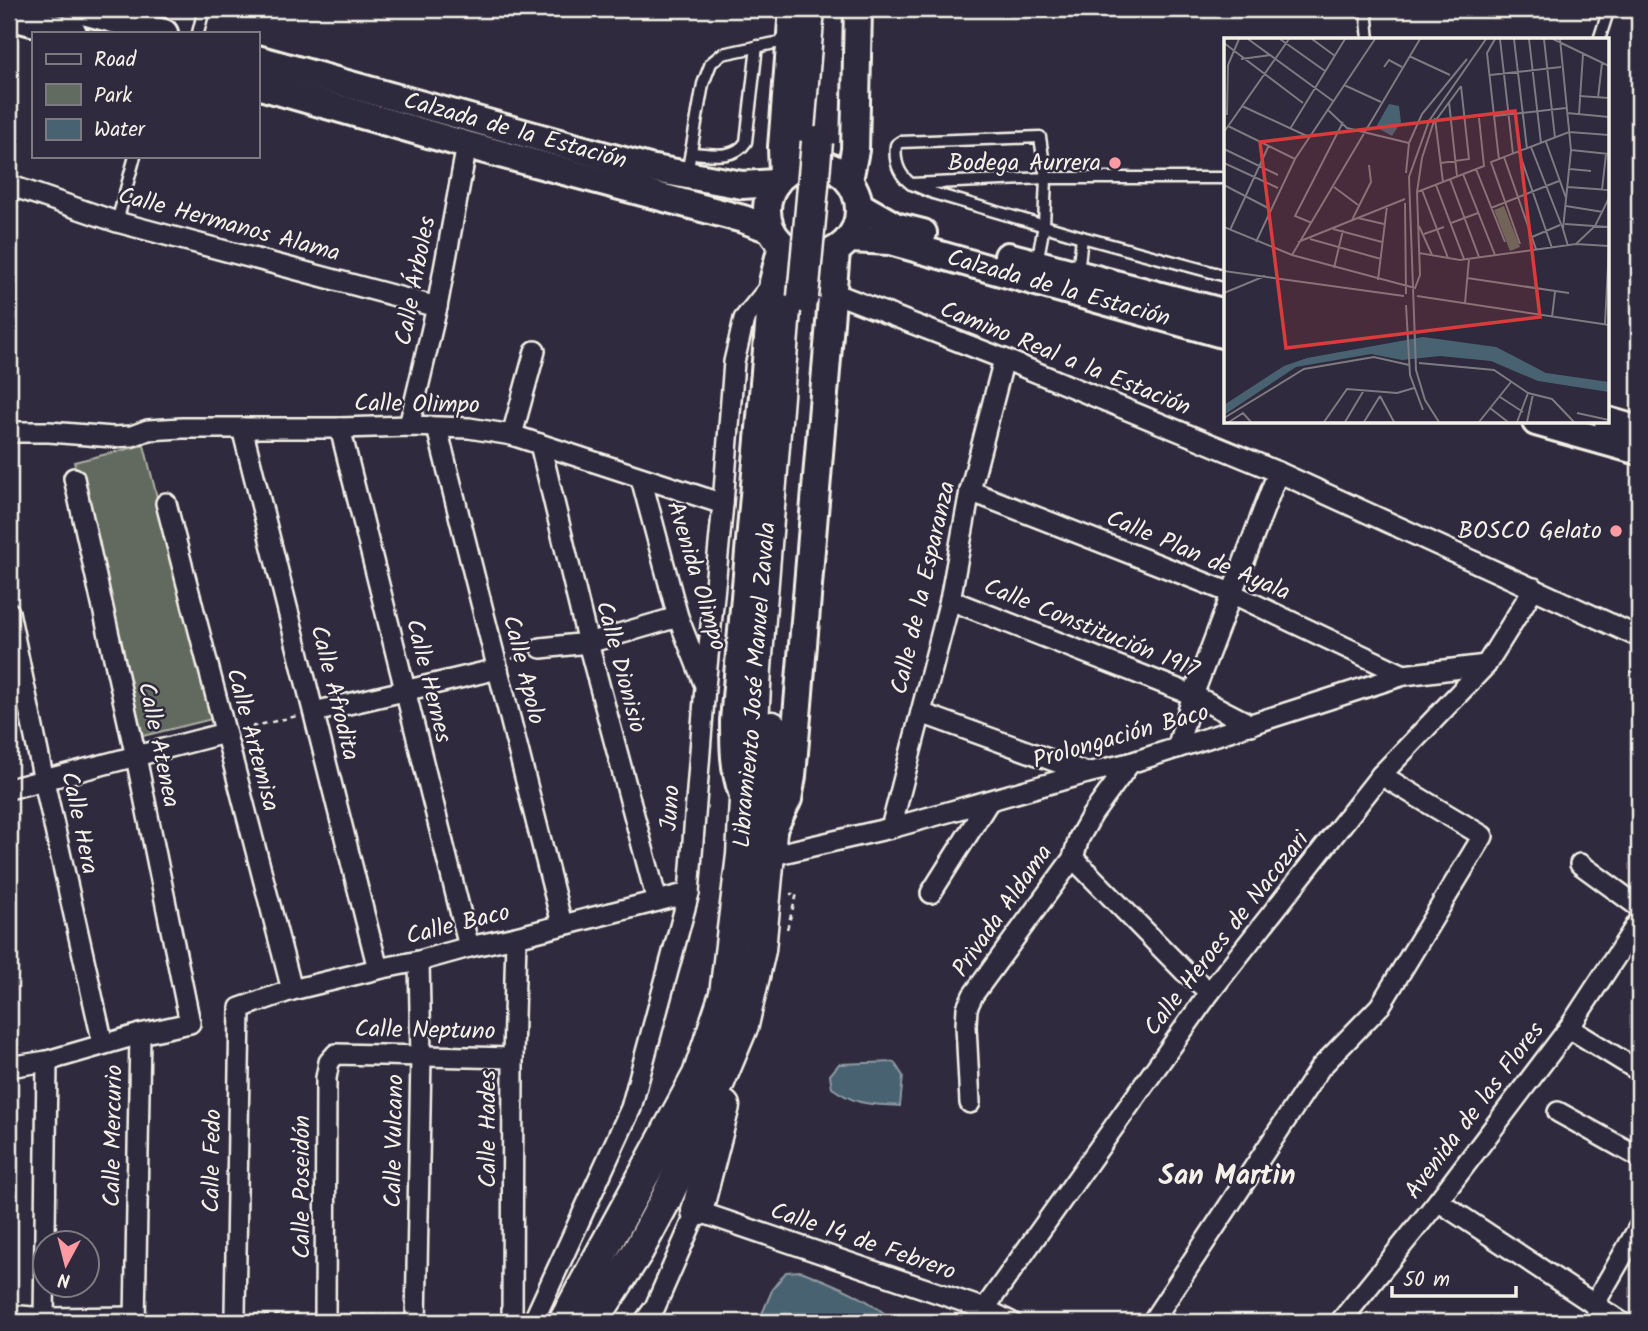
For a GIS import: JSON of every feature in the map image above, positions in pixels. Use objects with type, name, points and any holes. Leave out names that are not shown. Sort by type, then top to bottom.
[{"type":"main road","points":[[76,9],[160,32]]},
{"type":"main road","points":[[779,179],[793,9]]},
{"type":"main road","name":"Libramiento José Manuel Zavala","points":[[808,142],[809,9]]},
{"type":"main road","name":"Libramiento José Manuel Zavala","points":[[565,1322],[698,1075],[725,994],[752,742],[787,292],[828,9]]},
{"type":"main road","points":[[849,180],[855,150],[858,9]]},
{"type":"main road","points":[[9,16],[68,32]]},
{"type":"main road","name":"Calzada de la Estación","points":[[259,60],[649,168],[689,164],[742,185],[779,179]]},
{"type":"main road","name":"Calzada de la Estación","points":[[259,86],[743,219],[776,237]]},
{"type":"main road","points":[[776,237],[794,253],[808,256],[822,256],[843,245],[856,229],[859,218],[860,206],[849,180],[824,165],[810,164],[796,167],[779,179],[770,193],[767,217],[776,237],[787,292]]},
{"type":"main road","name":"Calzada de la Estación","points":[[860,206],[895,226],[1224,312]]},
{"type":"main road","name":"Calzada de la Estación","points":[[843,245],[890,241],[1224,334]]},
{"type":"main road","points":[[770,844],[788,799],[792,776],[834,293],[843,245]]},
{"type":"main road","name":"Libramiento José Manuel Zavala","points":[[592,1322],[638,1251],[667,1197],[707,1111],[743,1025],[760,950],[770,844],[787,292]]},
{"type":"main road","points":[[1610,422],[1639,430]]},
{"type":"main road","points":[[1542,424],[1639,451]]},
{"type":"main road","points":[[698,1211],[743,1025]]},
{"type":"street","name":"Calle Árboles","points":[[409,426],[437,307],[467,145]]},
{"type":"street","name":"Calle Hermanos Alama","points":[[9,185],[117,222],[437,307]]},
{"type":"street","name":"Camino Real a la Estación","points":[[787,292],[834,293],[1004,359],[1278,472],[1639,637]]},
{"type":"street","name":"Juno","points":[[533,1322],[631,1108],[689,893],[734,362],[744,320],[787,292]]},
{"type":"street","points":[[512,435],[535,351]]},
{"type":"street","name":"Calle de la Esparanza","points":[[891,828],[950,600],[970,491],[1004,359]]},
{"type":"street","name":"Calle Olimpo","points":[[9,432],[113,437],[132,436],[148,430],[182,428],[470,428],[512,435],[723,504]]},
{"type":"street","name":"Calle Afrodita","points":[[242,428],[378,969]]},
{"type":"street","name":"Calle Hernes","points":[[340,428],[469,947]]},
{"type":"street","name":"Calle Apolo","points":[[437,428],[562,924]]},
{"type":"street","name":"Calle Dionisio","points":[[540,444],[588,643],[657,901]]},
{"type":"street","points":[[1177,748],[1193,695],[1278,472]]},
{"type":"street","name":"Calle Atenea","points":[[74,478],[136,757],[190,1023],[140,1034]]},
{"type":"street","name":"Avenida Olimpo","points":[[641,478],[678,617],[705,687]]},
{"type":"street","name":"Calle Plan de Ayala","points":[[970,491],[1231,593],[1404,675]]},
{"type":"street","name":"Calle Artemisa","points":[[166,503],[292,990]]},
{"type":"street","name":"Calle Heroes de Nacozari","points":[[980,1316],[1210,992],[1381,775],[1486,665],[1534,588]]},
{"type":"street","name":"Calle Constitución 1917","points":[[950,600],[1193,695],[1251,725]]},
{"type":"street","name":"Calle Hera","points":[[9,612],[103,1044]]},
{"type":"street","points":[[541,648],[588,643],[678,617]]},
{"type":"street","name":"Prolongación Baco","points":[[770,844],[891,828],[1130,763],[1404,675],[1486,665]]},
{"type":"street","points":[[313,712],[498,669]]},
{"type":"street","points":[[921,713],[1087,773]]},
{"type":"street","points":[[9,789],[225,733]]},
{"type":"street","name":"Privada Aldama","points":[[970,1102],[967,1008],[973,995],[1073,858],[1079,838],[1092,815],[1130,763]]},
{"type":"street","points":[[1152,1322],[1320,1068],[1380,1006],[1483,836],[1381,775]]},
{"type":"street","points":[[931,893],[989,801]]},
{"type":"street","points":[[1073,858],[1185,972],[1210,992]]},
{"type":"street","points":[[1580,864],[1639,907]]},
{"type":"street","name":"Calle Baco","points":[[240,1008],[292,990],[689,893]]},
{"type":"street","name":"Avenida de las Flores","points":[[1340,1322],[1438,1201],[1569,1028],[1639,921]]},
{"type":"street","name":"Calle Hades","points":[[512,1322],[516,937]]},
{"type":"street","name":"Calle Vulcano","points":[[416,1322],[421,1057],[419,961]]},
{"type":"street","name":"Calle Fedo","points":[[235,1315],[240,1008]]},
{"type":"street","points":[[1569,1028],[1639,1071]]},
{"type":"street","points":[[9,1067],[47,1062],[140,1034]]},
{"type":"street","name":"Calle Mercurio","points":[[135,1320],[140,1034]]},
{"type":"street","name":"Calle Neptuno","points":[[336,1054],[513,1058]]},
{"type":"street","name":"Calle Poseidón","points":[[325,1322],[326,1078],[329,1062],[336,1054]]},
{"type":"street","points":[[44,1320],[47,1062]]},
{"type":"street","points":[[1558,1112],[1639,1157]]},
{"type":"street","points":[[1438,1201],[1621,1322]]},
{"type":"street","points":[[644,1322],[655,1307],[698,1211]]},
{"type":"street","name":"Calle 14 de Febrero","points":[[698,1211],[980,1316],[1011,1322]]},
{"type":"street","points":[[1594,1305],[1639,1227]]},
{"type":"street","points":[[9,1315],[44,1320],[135,1320]]},
{"type":"lane","points":[[198,32],[204,9]]},
{"type":"lane","points":[[1366,9],[1369,38]]},
{"type":"lane","points":[[1601,38],[1607,15],[1613,9]]},
{"type":"lane","points":[[757,46],[746,142],[741,150],[730,155],[689,164],[703,84],[711,63],[722,54],[757,46],[791,39]]},
{"type":"lane","points":[[1037,263],[1044,225],[1046,178],[1040,136],[900,142],[896,145],[902,177],[933,193],[1044,225],[1082,237],[1224,275]]},
{"type":"lane","points":[[117,222],[134,158]]},
{"type":"lane","points":[[911,184],[1046,178],[1224,178]]},
{"type":"lane","points":[[1078,273],[1082,237]]},
{"type":"path","points":[[498,669],[521,653],[541,648]]},
{"type":"path","points":[[225,733],[313,712]]},
{"type":"path","points":[[786,930],[797,894],[790,894]]},
{"type":"green space","points":[[144,445],[212,719],[143,736],[74,462]]},
{"type":"water","points":[[894,1062],[903,1076],[900,1106],[857,1101],[832,1088],[830,1075],[839,1064]]},
{"type":"water","points":[[801,1271],[862,1298],[894,1322],[750,1322],[762,1314],[773,1288],[786,1272]]},
{"type":"place","name":"Bodega Aurrera","points":[[1115,163]]},
{"type":"place","name":"BOSCO Gelato","points":[[1616,531]]},
{"type":"district","name":"San Martin","points":[[1227,1176]]}]
